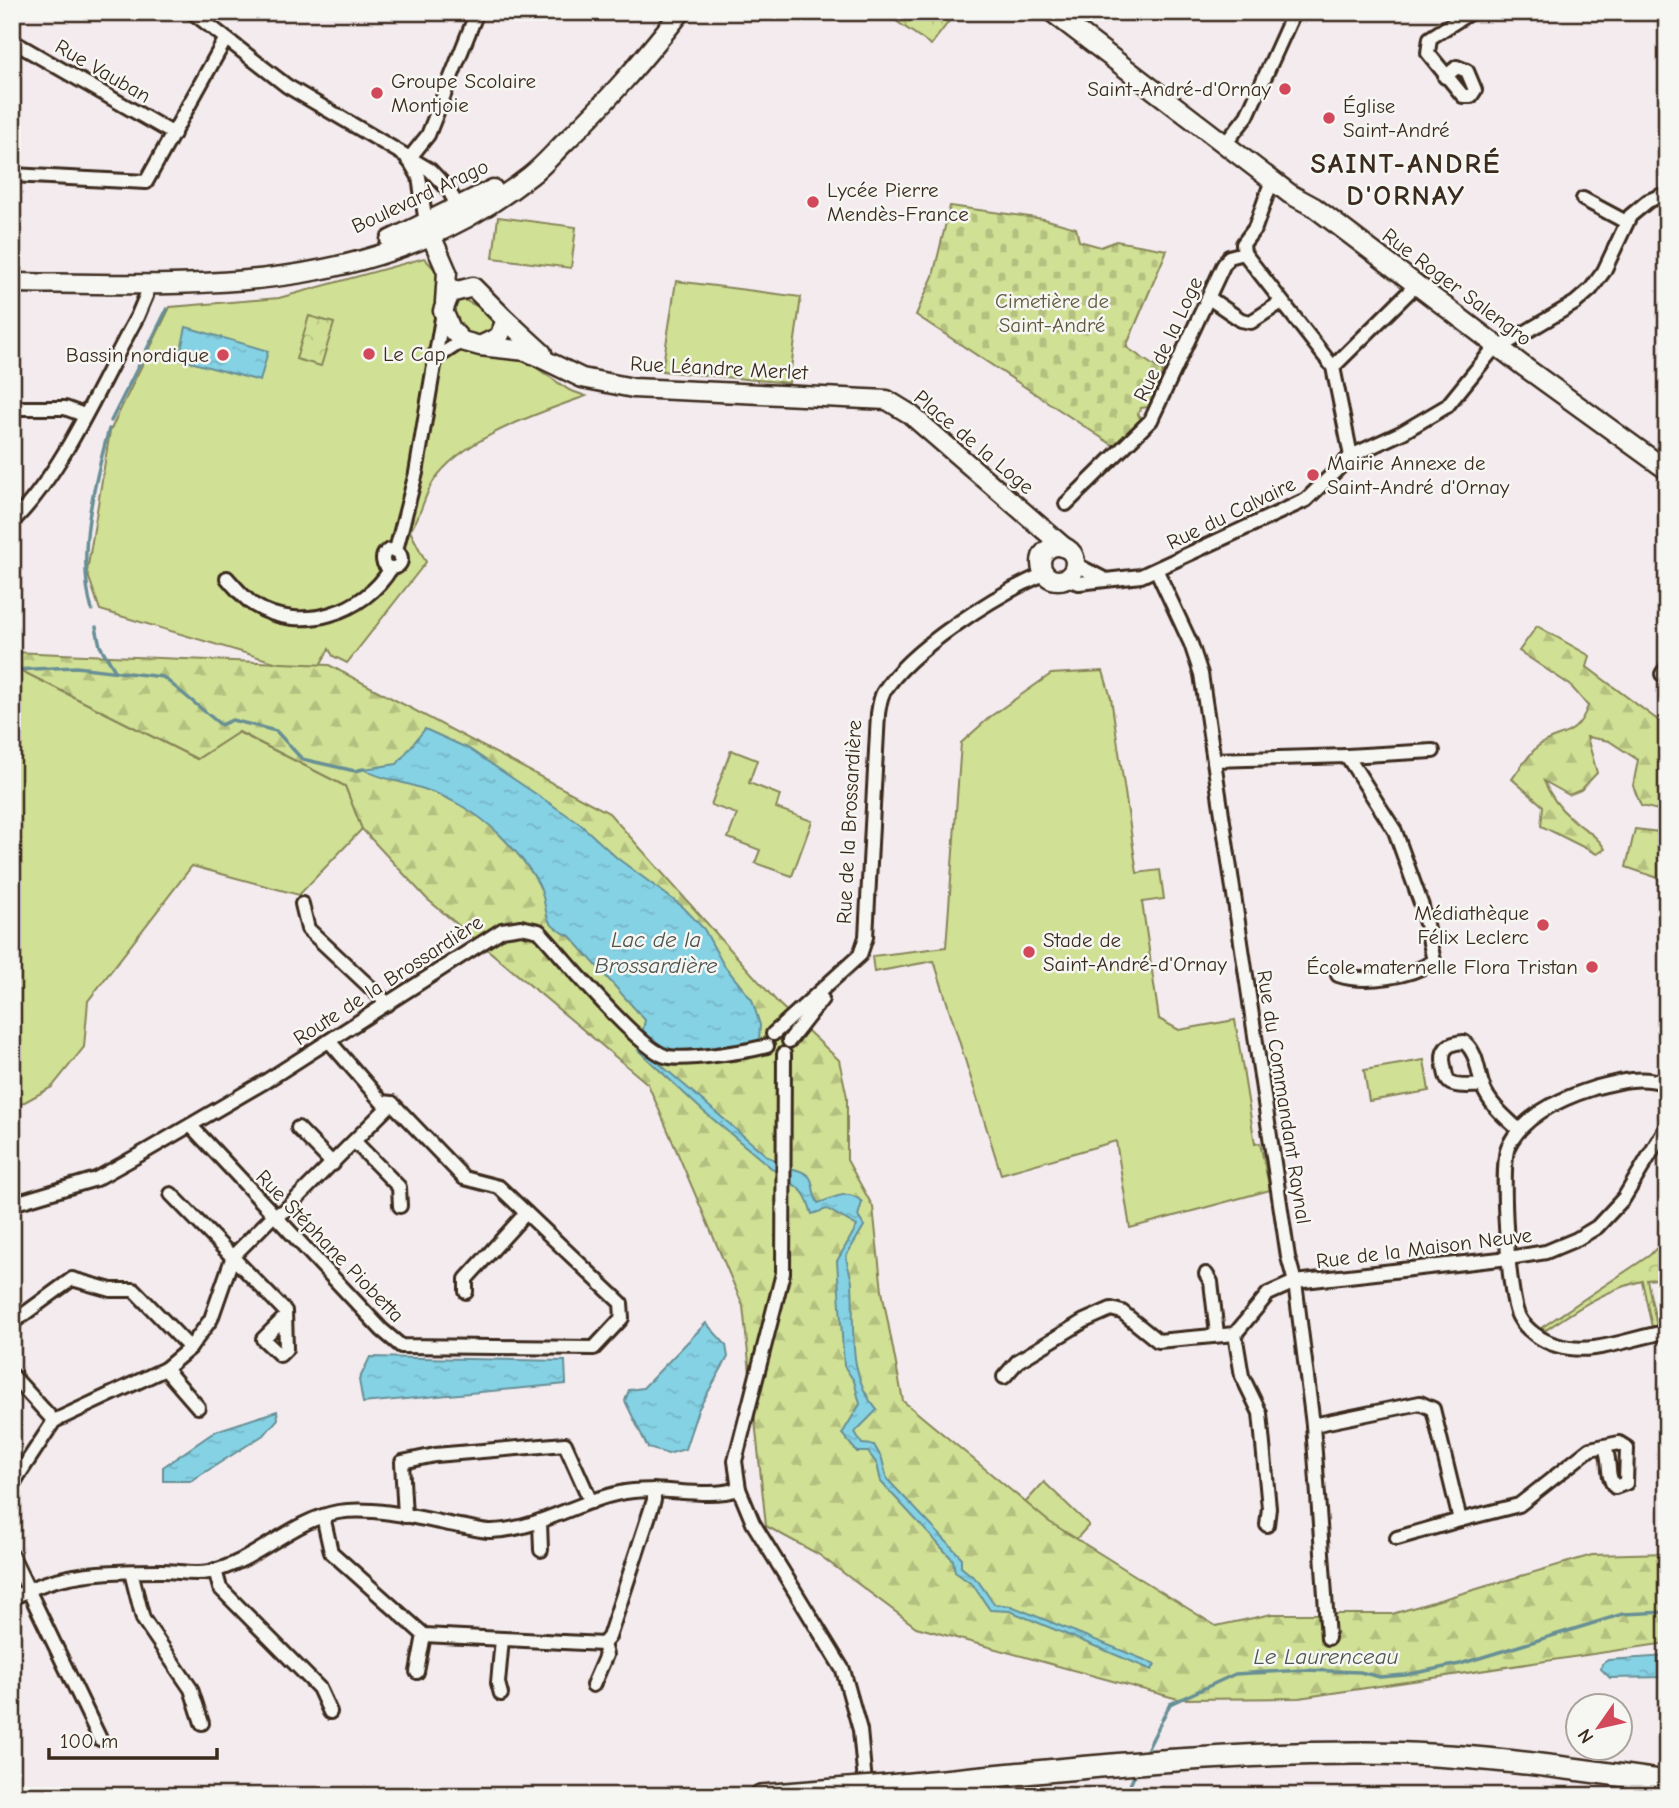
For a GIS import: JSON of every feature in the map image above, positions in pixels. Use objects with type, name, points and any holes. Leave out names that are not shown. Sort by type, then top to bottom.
[{"type":"main road","name":"Boulevard Arago","points":[[12,283],[147,285],[263,278],[359,252],[435,227],[462,213],[552,155],[617,92],[681,12]]},
{"type":"main road","name":"Rue Roger Salengro","points":[[1052,12],[1272,180],[1314,207],[1667,470]]},
{"type":"main road","points":[[435,227],[451,258],[472,287],[506,320],[499,337],[480,346],[462,341],[451,329],[444,307],[447,272],[435,227]]},
{"type":"main road","points":[[444,307],[450,293],[472,287]]},
{"type":"main road","name":"Rue Léandre Merlet","points":[[506,320],[553,362]]},
{"type":"main road","name":"Rue Léandre Merlet","points":[[480,346],[526,351],[582,378],[633,388],[887,400]]},
{"type":"main road","name":"Place de la Loge","points":[[887,400],[910,414],[1065,548]]},
{"type":"main road","name":"Place de la Loge","points":[[1031,519],[1039,537],[1042,556]]},
{"type":"main road","points":[[1049,548],[1065,548],[1073,554],[1070,571],[1054,580],[1044,574],[1040,565],[1042,556],[1049,548]]},
{"type":"main road","points":[[761,1796],[857,1792],[888,1786],[1280,1754],[1394,1753],[1509,1761],[1667,1782]]},
{"type":"street","points":[[192,12],[287,86],[439,178],[462,213]]},
{"type":"street","points":[[408,160],[428,135],[477,12]]},
{"type":"street","points":[[1225,144],[1247,116],[1294,12]]},
{"type":"street","points":[[1445,77],[1428,53],[1430,38],[1471,12]]},
{"type":"street","points":[[12,175],[146,182],[225,40]]},
{"type":"street","name":"Rue Vauban","points":[[12,41],[174,134]]},
{"type":"street","points":[[408,160],[419,177],[435,227]]},
{"type":"street","points":[[1272,180],[1255,228],[1243,244],[1244,253],[1280,303],[1333,367],[1351,456]]},
{"type":"street","points":[[1583,200],[1626,222],[1636,208],[1667,193]]},
{"type":"street","name":"Rue du Calvaire","points":[[1157,571],[1306,500],[1351,456],[1403,432],[1447,406],[1490,353],[1575,303],[1591,289],[1604,271],[1626,222]]},
{"type":"street","name":"Rue de la Loge","points":[[1066,504],[1151,420],[1229,257],[1244,253]]},
{"type":"street","points":[[1333,367],[1417,284]]},
{"type":"street","points":[[12,522],[34,499],[84,415],[137,317],[146,296],[147,285]]},
{"type":"street","points":[[1209,298],[1241,320],[1251,322],[1280,303]]},
{"type":"street","points":[[227,578],[261,608],[307,619],[330,614],[362,601],[383,582],[391,568],[385,565],[383,556],[387,551],[396,550],[415,473],[444,307]]},
{"type":"street","points":[[436,358],[462,341]]},
{"type":"street","points":[[12,408],[65,408],[84,415]]},
{"type":"street","points":[[1070,571],[1079,583],[1141,576],[1157,571]]},
{"type":"street","name":"Rue du Commandant Raynal","points":[[1157,571],[1191,644],[1201,674],[1288,1257],[1295,1282],[1313,1426],[1328,1638]]},
{"type":"street","name":"Rue de la Brossardière","points":[[837,979],[860,955],[866,937],[878,714],[882,694],[906,667],[978,609],[1044,574]]},
{"type":"street","points":[[1214,760],[1433,751]]},
{"type":"street","points":[[1338,975],[1353,980],[1420,971],[1434,961],[1422,906],[1395,831],[1347,756]]},
{"type":"street","points":[[302,904],[308,929],[388,1004]]},
{"type":"street","name":"Route de la Brossardière","points":[[12,1204],[96,1179],[191,1126],[502,930],[521,927],[539,931],[641,1041],[665,1057],[717,1054],[767,1046]]},
{"type":"street","points":[[784,1054],[773,1055],[767,1046],[773,1034],[837,979]]},
{"type":"street","points":[[837,979],[789,1041],[784,1054],[783,1273],[735,1461],[739,1489],[753,1523],[843,1670],[860,1730],[857,1792]]},
{"type":"street","points":[[773,1034],[783,1034],[789,1041]]},
{"type":"street","name":"Rue Stéphane Piobetta","points":[[191,1126],[382,1331],[401,1346],[589,1351],[622,1318],[621,1303],[499,1186],[464,1178],[392,1103],[382,1102],[329,1041]]},
{"type":"street","points":[[1667,1084],[1627,1078],[1581,1092],[1539,1113],[1519,1130],[1509,1146],[1503,1171],[1509,1258],[1518,1316],[1536,1336],[1556,1345],[1595,1348],[1667,1332]]},
{"type":"street","points":[[1483,1086],[1491,1103],[1519,1130]]},
{"type":"street","points":[[12,1485],[54,1422],[165,1369],[190,1348],[211,1319],[233,1256],[274,1215],[284,1211],[334,1164],[392,1103]]},
{"type":"street","name":"Rue de la Maison Neuve","points":[[1295,1282],[1546,1252],[1597,1227],[1624,1198],[1667,1126]]},
{"type":"street","points":[[298,1128],[334,1164]]},
{"type":"street","points":[[355,1142],[399,1187],[400,1206]]},
{"type":"street","points":[[172,1194],[285,1311],[285,1317]]},
{"type":"street","points":[[466,1292],[466,1279],[526,1213]]},
{"type":"street","points":[[1206,1274],[1210,1282],[1217,1334]]},
{"type":"street","points":[[12,1323],[72,1279],[111,1290],[122,1287],[134,1290],[190,1348]]},
{"type":"street","points":[[1267,1525],[1269,1508],[1260,1413],[1242,1376],[1235,1334],[1268,1294],[1295,1282]]},
{"type":"street","points":[[1004,1377],[1018,1361],[1084,1321],[1111,1309],[1122,1312],[1158,1341],[1235,1334]]},
{"type":"street","points":[[165,1369],[198,1407]]},
{"type":"street","points":[[12,1375],[54,1422]]},
{"type":"street","points":[[1313,1426],[1420,1403],[1433,1409],[1460,1520]]},
{"type":"street","points":[[405,1516],[402,1462],[435,1455],[565,1444],[591,1502]]},
{"type":"street","points":[[1397,1538],[1518,1505],[1590,1449],[1604,1446]]},
{"type":"street","points":[[12,1599],[27,1589],[95,1572],[206,1573],[240,1563],[284,1535],[323,1516],[351,1511],[405,1516],[490,1531],[540,1522],[591,1502],[631,1491],[714,1494],[739,1489]]},
{"type":"street","points":[[603,1644],[609,1637],[654,1500],[654,1490]]},
{"type":"street","points":[[323,1516],[331,1552],[424,1635],[603,1644]]},
{"type":"street","points":[[540,1522],[541,1550]]},
{"type":"street","points":[[12,1556],[100,1739]]},
{"type":"street","points":[[215,1570],[220,1588],[319,1688],[330,1712]]},
{"type":"street","points":[[131,1572],[143,1619],[191,1689],[202,1723]]},
{"type":"street","points":[[417,1672],[424,1635]]},
{"type":"street","points":[[501,1694],[498,1683],[502,1639]]},
{"type":"street","points":[[593,1685],[606,1655],[603,1644]]},
{"type":"green space","points":[[877,12],[956,12],[931,45],[893,19]]},
{"type":"green space","name":"Cimetière de Saint-André","points":[[950,206],[1044,219],[1076,228],[1079,241],[1101,247],[1116,241],[1167,250],[1126,347],[1163,372],[1148,407],[1141,408],[1138,414],[1142,420],[1117,448],[916,315],[933,276]]},
{"type":"green space","points":[[498,217],[576,227],[571,268],[493,258]]},
{"type":"green space","points":[[424,258],[464,300],[479,307],[495,322],[497,332],[525,360],[569,390],[586,396],[502,429],[462,452],[446,466],[433,482],[410,531],[426,562],[347,663],[333,656],[329,649],[315,674],[100,610],[87,572],[110,431],[170,307],[279,298]]},
{"type":"green space","points":[[676,281],[801,297],[789,383],[662,371]]},
{"type":"green space","points":[[309,316],[334,323],[321,366],[296,359]]},
{"type":"green space","points":[[1537,626],[1590,656],[1587,667],[1667,727],[1667,812],[1641,806],[1633,786],[1638,760],[1609,741],[1587,737],[1597,773],[1581,790],[1569,795],[1544,781],[1563,810],[1605,849],[1597,854],[1541,826],[1543,806],[1512,779],[1537,747],[1565,734],[1577,725],[1588,706],[1570,685],[1519,651]]},
{"type":"green space","points":[[12,652],[329,665],[609,813],[779,1004],[839,1060],[847,1097],[847,1160],[873,1207],[882,1291],[903,1401],[1048,1521],[1216,1626],[1272,1614],[1392,1614],[1592,1555],[1667,1553],[1667,1643],[1299,1698],[1178,1699],[916,1627],[818,1554],[766,1526],[743,1306],[648,1084],[427,899],[362,829],[345,786],[239,732],[197,759],[12,666]]},
{"type":"green space","points":[[12,666],[197,759],[238,732],[345,786],[362,829],[299,895],[192,866],[88,1001],[84,1047],[52,1087],[12,1109]]},
{"type":"green space","name":"Stade de Saint-André-d'Ornay","points":[[1103,671],[1111,698],[1137,873],[1160,870],[1164,899],[1142,902],[1159,1019],[1179,1030],[1235,1020],[1255,1144],[1260,1143],[1270,1190],[1130,1228],[1116,1141],[1001,1174],[934,961],[874,972],[872,956],[946,947],[961,743],[991,716],[1051,674]]},
{"type":"green space","points":[[731,750],[757,760],[749,783],[780,795],[776,808],[812,821],[792,876],[755,863],[760,850],[728,838],[737,814],[711,805]]},
{"type":"green space","points":[[1635,829],[1667,833],[1667,881],[1626,867]]},
{"type":"green space","points":[[1424,1060],[1429,1091],[1369,1101],[1364,1070]]},
{"type":"green space","points":[[1667,1237],[1667,1278],[1647,1280],[1657,1326],[1652,1327],[1642,1281],[1604,1295],[1546,1330],[1541,1328],[1650,1255]]},
{"type":"green space","points":[[1044,1482],[1089,1525],[1069,1547],[1024,1504]]},
{"type":"water","name":"Bassin nordique","points":[[186,327],[268,351],[260,381],[179,359]]},
{"type":"water","name":"Lac de la Brossardière","points":[[425,729],[469,749],[579,823],[617,858],[683,907],[704,929],[723,964],[752,1000],[760,1025],[759,1040],[724,1047],[693,1049],[659,1046],[643,1030],[645,1020],[570,936],[550,923],[541,890],[533,875],[499,834],[481,818],[448,799],[363,769],[397,764]]},
{"type":"water","points":[[640,1047],[768,1157],[780,1162],[780,1171],[775,1171],[702,1110],[638,1050]]},
{"type":"water","points":[[790,1168],[810,1178],[818,1203],[846,1195],[862,1202],[858,1216],[864,1226],[846,1256],[852,1283],[856,1366],[867,1396],[877,1410],[855,1432],[862,1444],[874,1445],[882,1459],[887,1479],[961,1557],[961,1567],[978,1581],[994,1604],[1011,1606],[1155,1664],[1152,1670],[1010,1611],[990,1610],[973,1585],[955,1572],[953,1560],[881,1482],[877,1464],[868,1452],[857,1452],[842,1434],[860,1404],[854,1381],[844,1366],[837,1261],[857,1226],[827,1209],[812,1214],[805,1195],[789,1182]]},
{"type":"water","points":[[706,1323],[726,1345],[728,1357],[698,1410],[685,1449],[668,1454],[648,1448],[625,1401],[629,1390],[643,1388]]},
{"type":"water","points":[[370,1357],[565,1361],[566,1384],[363,1403],[359,1380]]},
{"type":"water","points":[[277,1411],[278,1419],[265,1434],[191,1481],[163,1481],[163,1467],[216,1431]]},
{"type":"water","points":[[1667,1656],[1667,1677],[1610,1678],[1601,1669],[1602,1664],[1608,1660]]},
{"type":"waterway","points":[[111,421],[167,309]]},
{"type":"waterway","points":[[92,610],[88,589],[86,543],[93,496],[109,429]]},
{"type":"waterway","points":[[96,627],[100,646],[114,669]]},
{"type":"waterway","points":[[12,670],[76,667],[163,677],[221,725],[232,720],[276,731],[302,759],[355,771],[363,769]]},
{"type":"waterway","name":"Le Laurenceau","points":[[1144,1756],[1170,1704],[1235,1674],[1303,1670],[1360,1672],[1380,1677],[1405,1675],[1460,1664],[1623,1614],[1667,1612]]},
{"type":"waterway","name":"Le Laurenceau","points":[[1125,1796],[1136,1772]]},
{"type":"place","name":"Saint-André-d'Ornay","points":[[1285,89]]},
{"type":"place","name":"Groupe Scolaire Montjoie","points":[[377,93]]},
{"type":"place","name":"Église Saint-André","points":[[1329,118]]},
{"type":"place","name":"Lycée Pierre Mendès-France","points":[[813,202]]},
{"type":"place","name":"Le Cap","points":[[369,354]]},
{"type":"place","name":"Bassin nordique","points":[[223,355]]},
{"type":"place","name":"Mairie Annexe de Saint-André d'Ornay","points":[[1313,475]]},
{"type":"place","name":"Médiathèque Félix Leclerc","points":[[1543,925]]},
{"type":"place","name":"Stade de Saint-André-d'Ornay","points":[[1029,952]]},
{"type":"place","name":"École maternelle Flora Tristan","points":[[1592,967]]},
{"type":"district","name":"SAINT-ANDRÉ D'ORNAY","points":[[1406,179]]}]
